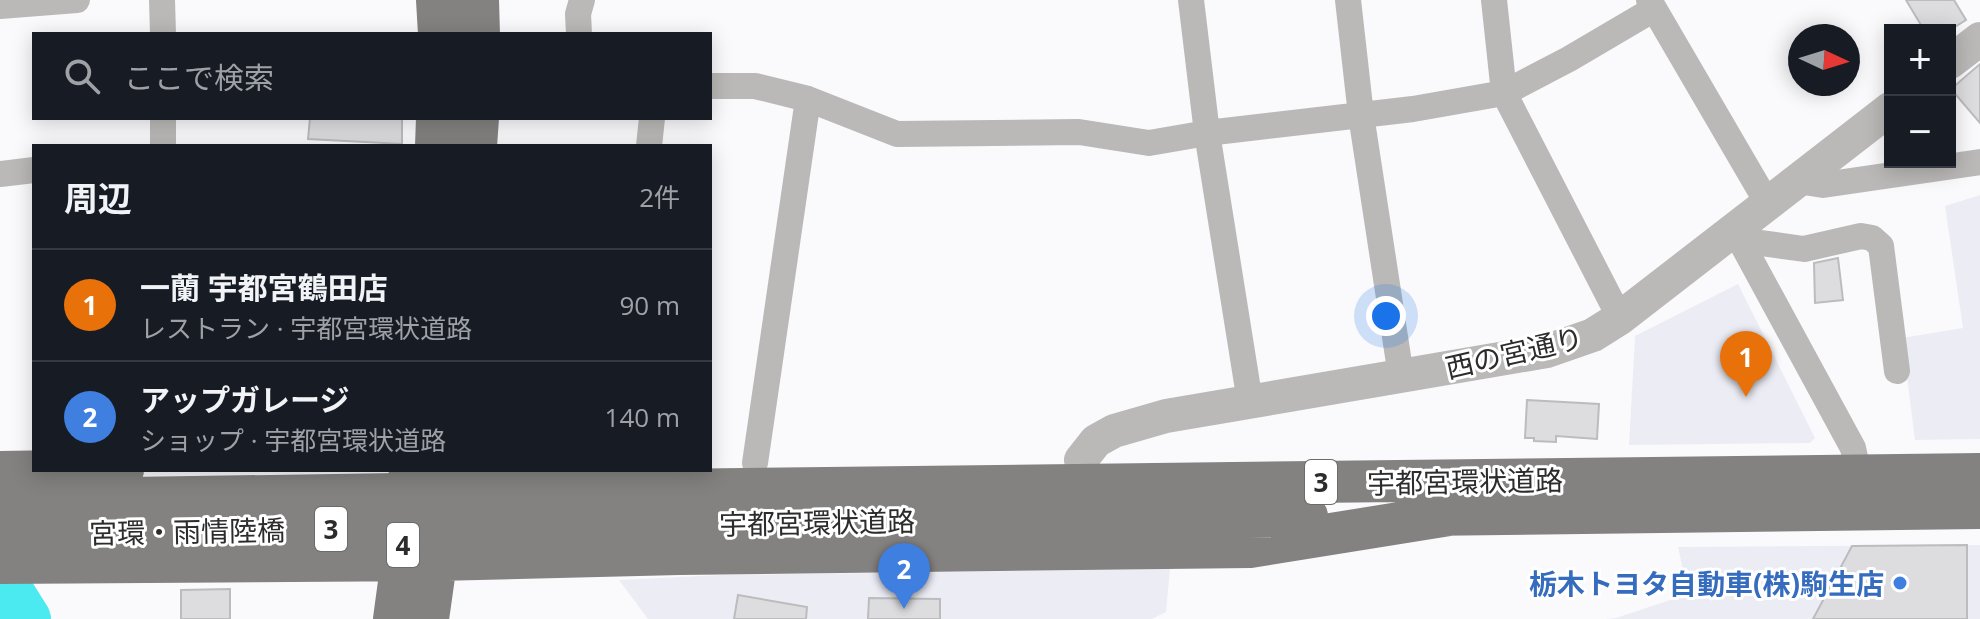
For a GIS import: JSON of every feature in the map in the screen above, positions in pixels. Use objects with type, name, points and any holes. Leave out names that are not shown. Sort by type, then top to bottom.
[{"type":"main road","points":[[437,0],[439,32]]},
{"type":"main road","points":[[478,0],[479,32]]},
{"type":"main road","points":[[436,144],[437,120]]},
{"type":"main road","points":[[476,144],[478,120]]},
{"type":"main road","name":"3","points":[[712,461],[1081,460],[1324,467],[1451,498]]},
{"type":"main road","points":[[0,472],[32,471]]},
{"type":"main road","name":"4","points":[[410,472],[428,619]]},
{"type":"main road","name":"4","points":[[394,619],[420,560],[448,472]]},
{"type":"main road","name":"宇都宮環状道路","points":[[1859,493],[1980,474]]},
{"type":"main road","name":"宇都宮環状道路","points":[[662,507],[1859,493],[1980,508]]},
{"type":"main road","name":"3","points":[[8,554],[420,560],[1250,547],[1451,498]]},
{"type":"main road","name":"宮環・雨情陸橋","points":[[0,500],[662,507]]},
{"type":"main road","name":"宮環・雨情陸橋","points":[[8,554],[662,507]]},
{"type":"street","points":[[0,6],[77,0]]},
{"type":"street","points":[[162,0],[163,32]]},
{"type":"street","points":[[579,32],[578,14],[582,0]]},
{"type":"street","points":[[1191,0],[1207,133],[1250,402]]},
{"type":"street","points":[[1348,0],[1361,115],[1401,376]]},
{"type":"street","points":[[1494,0],[1504,93],[1620,318]]},
{"type":"street","points":[[712,86],[755,86],[808,99],[897,134],[1079,132],[1149,143],[1207,133],[1413,109],[1504,93],[1569,59],[1652,4],[1768,204]]},
{"type":"street","points":[[1956,57],[1980,39]]},
{"type":"street","points":[[755,463],[808,99]]},
{"type":"street","name":"西の宮通り","points":[[1081,460],[1096,441],[1114,431],[1166,416],[1547,351],[1593,335],[1737,235],[1768,204],[1884,114]]},
{"type":"street","points":[[163,120],[163,144]]},
{"type":"street","points":[[649,144],[652,120]]},
{"type":"street","points":[[1798,181],[1823,185],[1980,162]]},
{"type":"street","points":[[0,174],[32,170]]},
{"type":"street","points":[[1737,235],[1804,249],[1861,236],[1872,238],[1881,246],[1897,371]]},
{"type":"street","points":[[1737,235],[1853,448],[1859,493]]},
{"type":"shaded area","points":[[1980,195],[1980,439],[1915,440],[1902,338],[1963,328],[1945,206]]},
{"type":"shaded area","points":[[1738,284],[1815,438],[1810,443],[1629,445],[1635,336]]},
{"type":"shaded area","points":[[1980,545],[1980,619],[1606,619],[1688,594],[1678,547]]},
{"type":"shaded area","points":[[1170,569],[1166,612],[1152,619],[648,619],[619,580],[721,575]]},
{"type":"water","points":[[21,590],[43,619],[0,619],[0,591]]},
{"type":"building","points":[[1906,0],[1954,0],[1966,20],[1956,26],[1920,24]]},
{"type":"building","points":[[1980,64],[1980,123],[1956,95],[1956,85]]},
{"type":"building","points":[[310,120],[402,120],[402,144],[308,139]]},
{"type":"building","points":[[1838,258],[1843,300],[1815,303],[1814,263]]},
{"type":"building","points":[[1527,400],[1599,404],[1597,439],[1556,436],[1556,442],[1525,438]]},
{"type":"building","name":"栃木トヨタ自動車(株)駒生店","points":[[1967,545],[1967,619],[1813,619],[1852,546]]},
{"type":"building","points":[[230,589],[230,619],[181,619],[181,590]]},
{"type":"building","points":[[738,595],[807,607],[806,619],[734,619]]},
{"type":"building","points":[[869,598],[940,599],[940,619],[868,619]]},
{"type":"waterway","points":[[0,576],[27,619]]},
{"type":"place","name":"一蘭 宇都宮鶴田店","points":[[1746,397]]},
{"type":"place","name":"栃木トヨタ自動車(株)駒生店","points":[[1900,583]]},
{"type":"place","name":"アップガレージ","points":[[904,609]]}]
